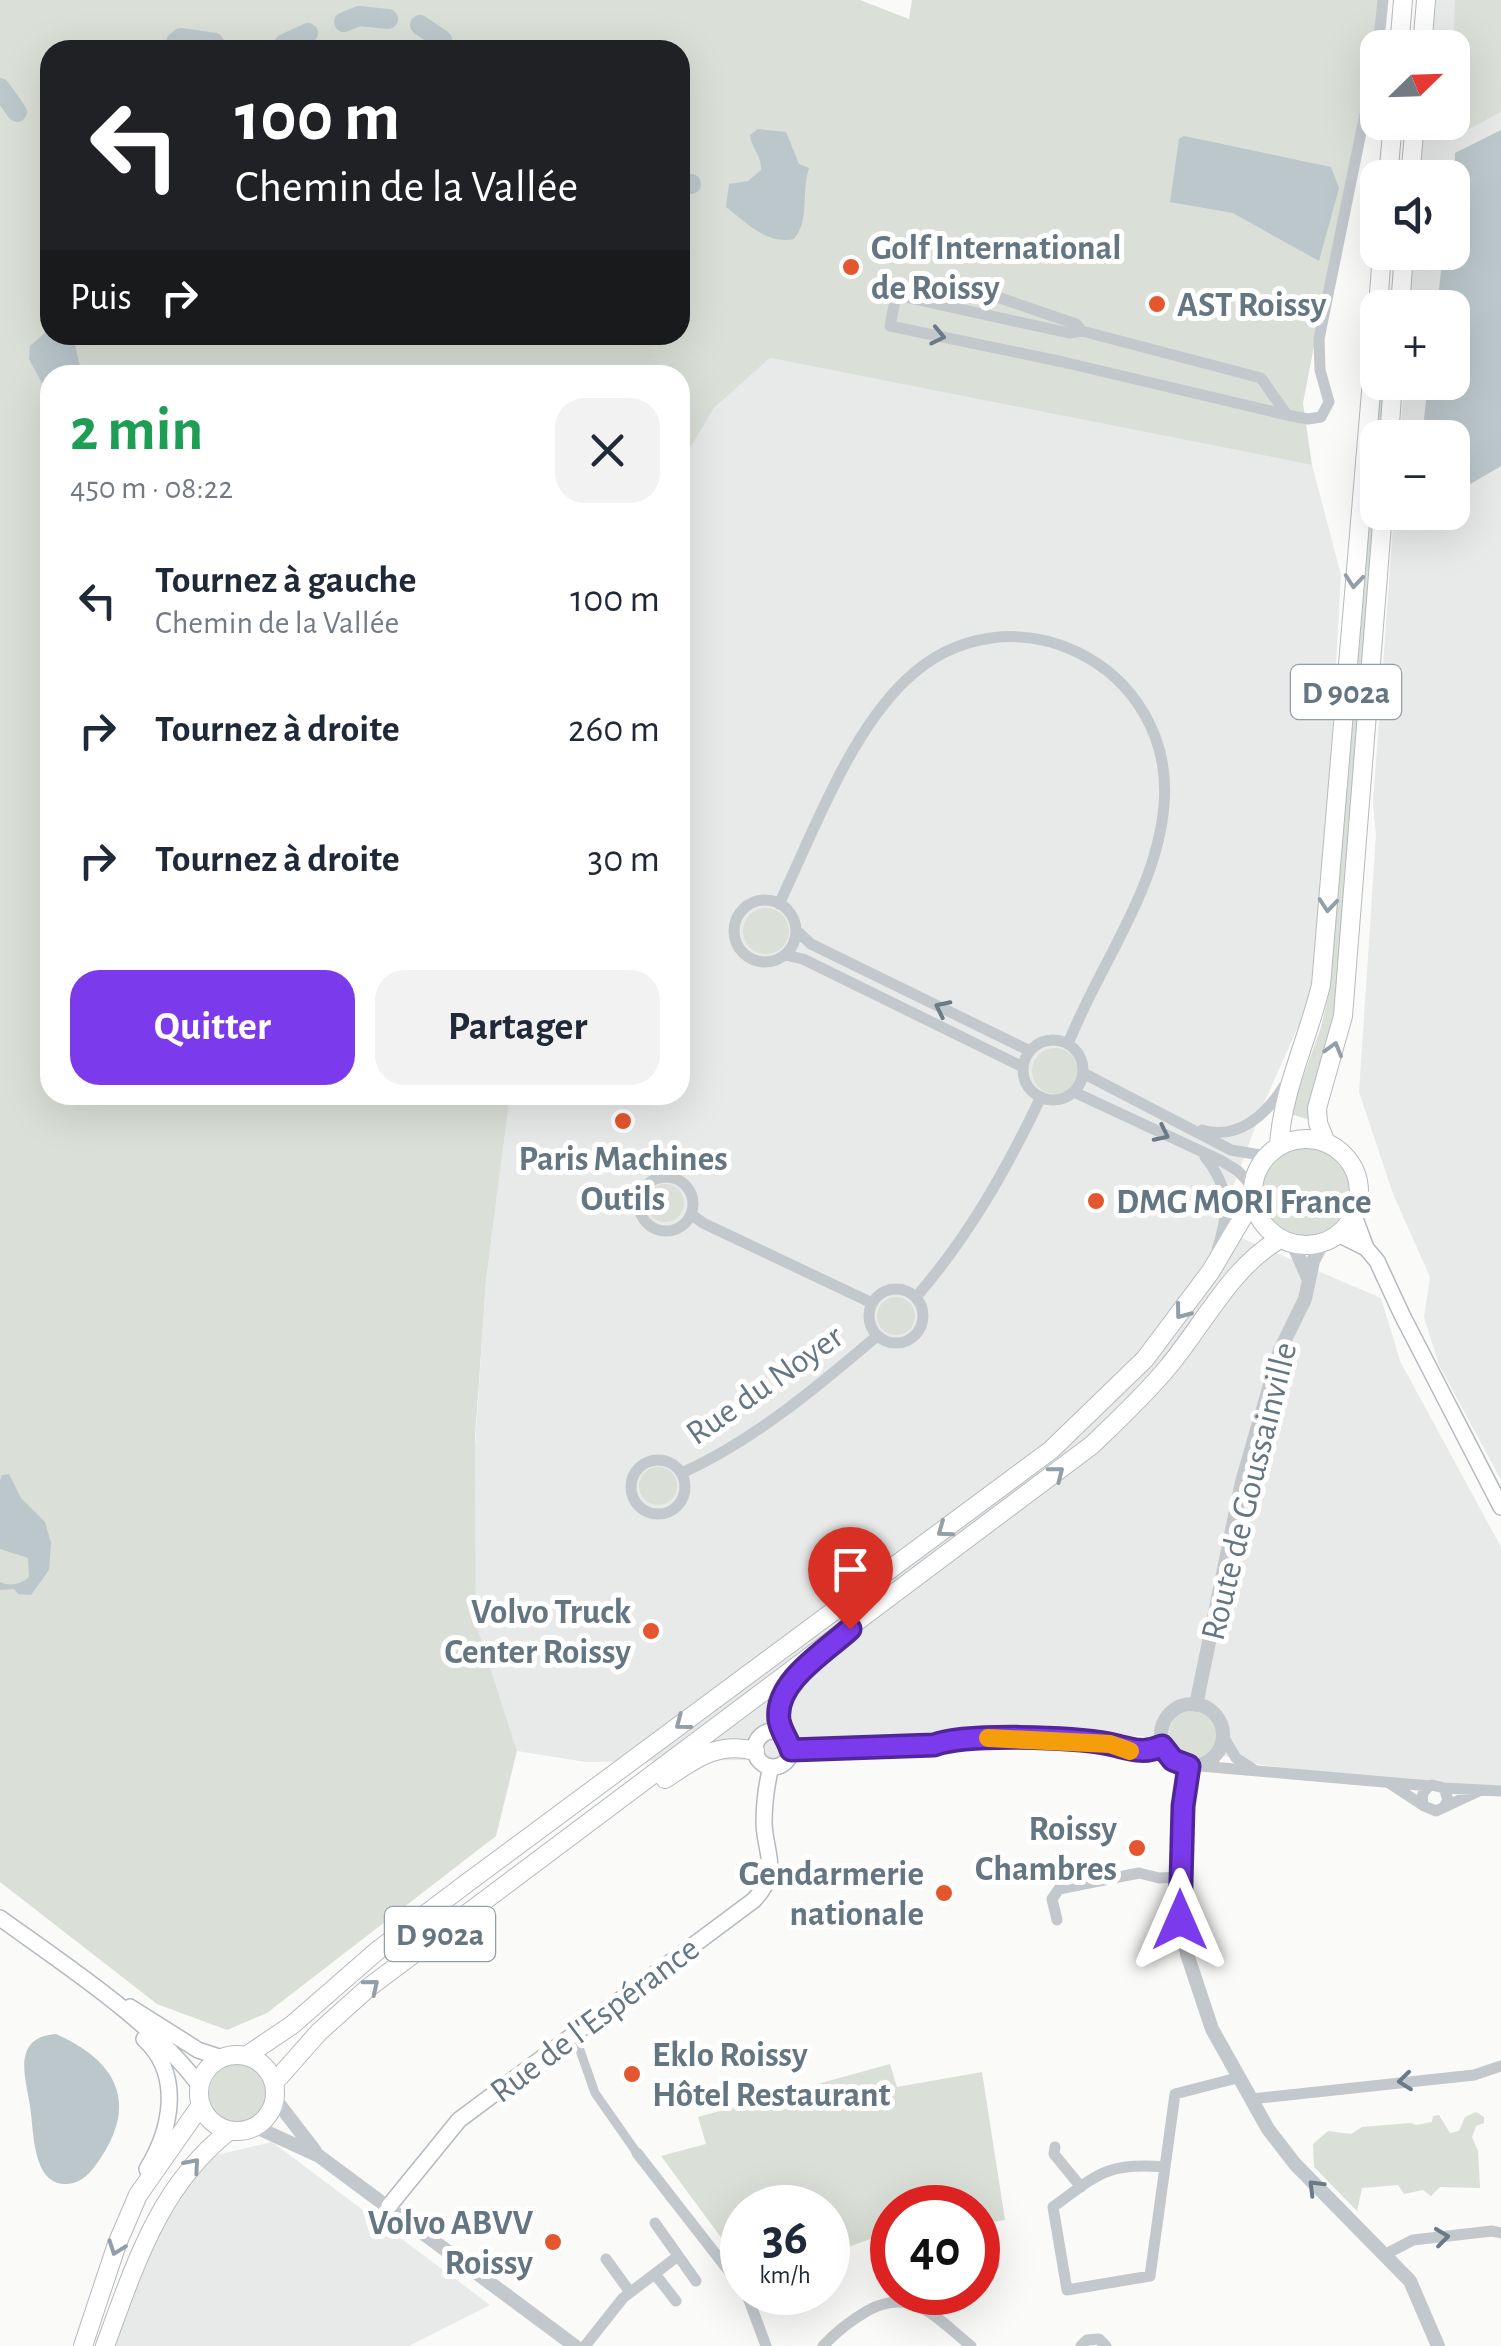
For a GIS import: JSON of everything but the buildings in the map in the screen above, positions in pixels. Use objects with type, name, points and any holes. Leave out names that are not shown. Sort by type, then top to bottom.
[{"type":"main road","points":[[1400,30],[1403,0]]},
{"type":"main road","points":[[1424,30],[1426,0]]},
{"type":"main road","name":"D 902a","points":[[1272,1151],[1321,985],[1370,400]]},
{"type":"main road","name":"D 902a","points":[[1326,1143],[1317,1108],[1343,1016],[1381,530]]},
{"type":"main road","points":[[1303,1139],[1326,1143],[1345,1155],[1357,1176],[1359,1203],[1354,1216],[1340,1235],[1321,1244],[1287,1242],[1258,1216],[1253,1194],[1272,1151],[1303,1139]]},
{"type":"main road","name":"D 902a","points":[[246,2056],[292,2025],[377,1951],[462,1886],[1050,1450],[1145,1360],[1211,1271],[1253,1194]]},
{"type":"main road","points":[[1354,1216],[1366,1248],[1377,1261],[1501,1508]]},
{"type":"main road","points":[[1340,1235],[1366,1248]]},
{"type":"main road","name":"D 902a","points":[[274,2091],[319,2032],[368,1988],[1092,1445],[1166,1370],[1244,1266],[1260,1250],[1287,1242]]},
{"type":"main road","points":[[787,1742],[772,1731],[761,1735],[755,1751],[760,1762],[782,1764],[787,1742],[779,1702],[790,1683],[850,1629]]},
{"type":"main road","points":[[588,1825],[639,1798],[704,1753],[722,1748],[755,1751]]},
{"type":"main road","name":"Rue de l'Espérance","points":[[390,2206],[459,2120],[754,1900],[771,1873],[764,1828],[771,1766]]},
{"type":"main road","points":[[0,1918],[89,1983],[180,2060],[211,2122],[229,2131]]},
{"type":"main road","points":[[89,1983],[198,2050],[222,2058],[246,2056],[263,2066],[274,2091],[266,2119],[256,2127],[229,2131],[189,2167],[166,2198],[138,2253],[105,2346]]},
{"type":"main road","points":[[89,1983],[153,2048],[167,2082],[168,2128],[143,2175],[138,2195]]},
{"type":"main road","points":[[83,2346],[138,2195],[200,2095],[212,2065],[222,2058]]},
{"type":"street","points":[[1380,30],[1383,1]]},
{"type":"street","points":[[1287,415],[1261,378],[1082,331],[1069,332],[896,295],[890,326],[1287,415],[1308,419],[1321,416],[1329,402],[1320,370],[1319,338],[1360,136]]},
{"type":"street","points":[[965,286],[1076,324],[1082,331]]},
{"type":"street","points":[[779,904],[860,738],[906,679],[934,658],[991,638],[1040,639],[1074,650],[1108,670],[1142,708],[1158,741],[1165,784],[1161,828],[1146,881],[1068,1044]]},
{"type":"street","points":[[763,900],[779,904],[794,919],[796,930],[785,955],[776,960],[756,961],[740,949],[734,931],[747,906],[763,900]]},
{"type":"street","points":[[796,930],[812,944],[1030,1051]]},
{"type":"street","points":[[785,955],[803,959],[1023,1067]]},
{"type":"street","points":[[1043,1041],[1068,1044],[1080,1056],[1083,1073],[1074,1092],[1058,1100],[1041,1097],[1027,1085],[1023,1067],[1030,1051],[1043,1041]]},
{"type":"street","points":[[1174,1120],[1210,1132],[1232,1130],[1257,1120],[1270,1108],[1294,1071]]},
{"type":"street","points":[[1083,1073],[1232,1150],[1272,1151]]},
{"type":"street","points":[[1074,1092],[1238,1171],[1253,1194]]},
{"type":"street","points":[[916,1297],[949,1259],[997,1186],[1041,1097]]},
{"type":"street","points":[[1202,1153],[1217,1171],[1227,1199],[1228,1214],[1211,1271]]},
{"type":"street","points":[[657,1178],[675,1179],[692,1197],[690,1214],[679,1227],[655,1229],[640,1212],[641,1192],[657,1178]]},
{"type":"street","points":[[690,1214],[872,1302]]},
{"type":"street","points":[[1287,1242],[1309,1280]]},
{"type":"street","name":"Route de Goussainville","points":[[1196,1704],[1242,1482],[1280,1350],[1304,1299],[1321,1244]]},
{"type":"street","points":[[892,1289],[916,1297],[923,1312],[916,1336],[892,1344],[877,1336],[868,1320],[872,1302],[892,1289]]},
{"type":"street","name":"Rue du Noyer","points":[[682,1473],[782,1413],[877,1336]]},
{"type":"street","points":[[649,1461],[668,1461],[682,1473],[682,1499],[670,1511],[653,1514],[634,1498],[632,1480],[649,1461]]},
{"type":"street","points":[[1256,1771],[1236,1758],[1222,1736],[1215,1714],[1196,1704],[1176,1709],[1162,1725],[1162,1746],[1173,1760],[1194,1766],[1501,1791]]},
{"type":"street","points":[[1222,1736],[1217,1754],[1194,1766],[1185,1783],[1180,1877],[1180,1920],[1187,1954],[1212,2028],[1268,2130],[1306,2178],[1405,2274],[1420,2298],[1438,2346]]},
{"type":"street","points":[[787,1742],[934,1745],[950,1739],[1010,1738],[1110,1744],[1135,1752],[1162,1746]]},
{"type":"street","points":[[1386,1781],[1436,1811],[1481,1790]]},
{"type":"street","points":[[1426,1808],[1422,1798],[1430,1786]]},
{"type":"street","points":[[1444,1788],[1448,1800],[1444,1808]]},
{"type":"street","points":[[1057,1920],[1052,1899],[1059,1889],[1139,1873],[1158,1878],[1180,1877]]},
{"type":"street","points":[[574,2033],[595,2093],[720,2259]]},
{"type":"street","points":[[1250,2099],[1474,2074],[1501,2066]]},
{"type":"street","points":[[1165,2167],[1131,2164],[1099,2174],[1053,2208],[1067,2290],[1150,2276],[1176,2094],[1237,2078]]},
{"type":"street","points":[[274,2091],[318,2156]]},
{"type":"street","points":[[256,2127],[318,2156],[576,2346]]},
{"type":"street","points":[[1055,2147],[1054,2154],[1080,2187]]},
{"type":"street","points":[[655,2223],[696,2281]]},
{"type":"street","points":[[1386,2254],[1413,2240],[1501,2233]]},
{"type":"street","points":[[585,2346],[630,2292],[678,2256]]},
{"type":"street","points":[[606,2258],[630,2292]]},
{"type":"street","points":[[655,2274],[676,2301]]},
{"type":"street","points":[[824,2346],[846,2323],[870,2310]]},
{"type":"street","points":[[754,2315],[766,2346]]},
{"type":"street","points":[[932,2315],[971,2346]]},
{"type":"street","points":[[1080,2346],[1087,2340],[1099,2339],[1106,2346]]},
{"type":"shaded area","points":[[0,0],[860,0],[909,19],[912,0],[1378,0],[1375,30],[1360,30],[1360,110],[1303,403],[1312,465],[770,358],[714,408],[690,448],[690,365],[40,365],[40,1105],[509,1105],[486,1281],[475,1438],[476,1624],[517,1751],[496,1836],[267,2013],[227,2030],[157,2004],[0,1882]]},
{"type":"shaded area","points":[[1433,0],[1501,0],[1501,1480],[1439,1365],[1424,1317],[1430,1277],[1393,1194],[1359,1092],[1376,835],[1373,803],[1393,530],[1470,530],[1470,420],[1401,420],[1403,400],[1470,400],[1470,290],[1410,290],[1412,270],[1470,270],[1470,160],[1420,160],[1422,140],[1470,140],[1470,30],[1430,30]]},
{"type":"shaded area","points":[[1455,0],[1501,0],[1501,112],[1470,128],[1470,30],[1454,30]]},
{"type":"shaded area","points":[[758,129],[786,132],[799,164],[809,168],[804,214],[794,239],[765,235],[726,207],[729,184],[748,181],[761,170],[750,135]]},
{"type":"shaded area","points":[[1501,130],[1501,466],[1470,484],[1470,420],[1424,420],[1426,400],[1470,400],[1470,290],[1439,290],[1441,270],[1470,270],[1470,160],[1455,160],[1455,153]]},
{"type":"shaded area","points":[[1184,136],[1331,167],[1339,188],[1319,261],[1233,213],[1170,202],[1179,139]]},
{"type":"shaded area","points":[[40,337],[40,345],[75,345],[80,365],[40,365],[40,379],[29,359],[30,346]]},
{"type":"shaded area","points":[[770,358],[1312,465],[1341,575],[1318,982],[1264,1103],[1218,1228],[1381,1298],[1400,1361],[1501,1547],[1501,1792],[1262,1765],[1142,1736],[1007,1737],[819,1759],[586,1762],[517,1751],[476,1625],[475,1447],[486,1282],[509,1105],[690,1105],[690,448],[714,408]]},
{"type":"shaded area","points":[[1377,400],[1386,400],[1385,420],[1375,420]]},
{"type":"shaded area","points":[[1366,530],[1377,530],[1340,1004],[1311,1120],[1290,1114],[1329,994]]},
{"type":"shaded area","points":[[766,908],[782,915],[789,931],[782,947],[766,954],[750,947],[743,931],[750,915]]},
{"type":"shaded area","points":[[1055,1048],[1071,1055],[1078,1071],[1071,1087],[1055,1094],[1039,1087],[1032,1071],[1039,1055]]},
{"type":"shaded area","points":[[1306,1148],[1324,1151],[1339,1161],[1349,1176],[1349,1212],[1339,1227],[1324,1237],[1306,1240],[1288,1237],[1273,1227],[1263,1212],[1260,1194],[1263,1176],[1273,1161],[1288,1151]]},
{"type":"shaded area","points":[[665,1184],[679,1189],[684,1203],[679,1217],[665,1222],[651,1217],[646,1203],[651,1189]]},
{"type":"shaded area","points":[[896,1297],[909,1303],[915,1316],[909,1329],[896,1335],[883,1329],[877,1316],[883,1303]]},
{"type":"shaded area","points":[[658,1467],[672,1472],[677,1486],[672,1500],[658,1505],[644,1500],[639,1486],[644,1472]]},
{"type":"shaded area","points":[[9,1474],[21,1498],[45,1522],[51,1543],[49,1570],[31,1595],[18,1594],[14,1589],[0,1590],[0,1582],[15,1584],[29,1577],[28,1558],[0,1549],[0,1481],[2,1475]]},
{"type":"shaded area","points":[[1193,1711],[1210,1718],[1217,1735],[1210,1752],[1193,1759],[1176,1752],[1169,1735],[1176,1718]]},
{"type":"shaded area","points":[[56,2034],[96,2059],[109,2073],[119,2106],[109,2145],[89,2174],[68,2184],[53,2181],[40,2164],[25,2072],[26,2053],[31,2044]]},
{"type":"shaded area","points":[[239,2064],[260,2073],[269,2094],[260,2115],[239,2124],[218,2115],[209,2094],[218,2073]]},
{"type":"shaded area","points":[[890,2064],[897,2087],[982,2072],[1000,2185],[870,2185],[870,2239],[850,2246],[850,2185],[720,2185],[720,2236],[661,2156],[706,2144],[698,2117]]},
{"type":"shaded area","points":[[1476,2112],[1484,2117],[1484,2123],[1476,2126],[1472,2137],[1478,2151],[1480,2188],[1440,2187],[1431,2196],[1423,2190],[1404,2194],[1398,2185],[1362,2188],[1357,2211],[1314,2167],[1313,2144],[1328,2131],[1351,2134],[1362,2127],[1416,2125],[1432,2122],[1433,2116],[1439,2115],[1450,2133],[1459,2131],[1465,2117]]},
{"type":"shaded area","points":[[272,2142],[490,2305],[409,2346],[113,2346],[165,2214],[186,2186],[216,2155]]},
{"type":"shaded area","points":[[1000,2188],[1005,2220],[1000,2221]]},
{"type":"waterway","points":[[344,22],[359,16],[388,19]]},
{"type":"waterway","points":[[420,25],[442,40]]},
{"type":"waterway","points":[[293,40],[308,33]]},
{"type":"waterway","points":[[178,40],[194,40]]},
{"type":"waterway","points":[[0,88],[17,112]]},
{"type":"slow traffic","points":[[988,1738],[1110,1744],[1130,1751]]},
{"type":"place","name":"Golf International de Roissy","points":[[851,267]]},
{"type":"place","name":"AST Roissy","points":[[1157,304]]},
{"type":"place","name":"Paris Machines Outils","points":[[623,1121]]},
{"type":"place","name":"DMG MORI France","points":[[1096,1201]]},
{"type":"place","name":"Volvo Truck Center Roissy","points":[[651,1631]]},
{"type":"place","name":"Roissy Chambres","points":[[1137,1848]]},
{"type":"place","name":"Gendarmerie nationale","points":[[944,1893]]},
{"type":"place","name":"Eklo Roissy Hôtel Restaurant","points":[[632,2074]]},
{"type":"place","name":"Volvo ABVV Roissy","points":[[553,2242]]},
{"type":"route","points":[[850,1629],[790,1683],[779,1702],[779,1720],[791,1750],[1010,1738],[1110,1744],[1135,1752],[1162,1746],[1173,1760],[1189,1766],[1183,1806],[1180,1920]]}]
